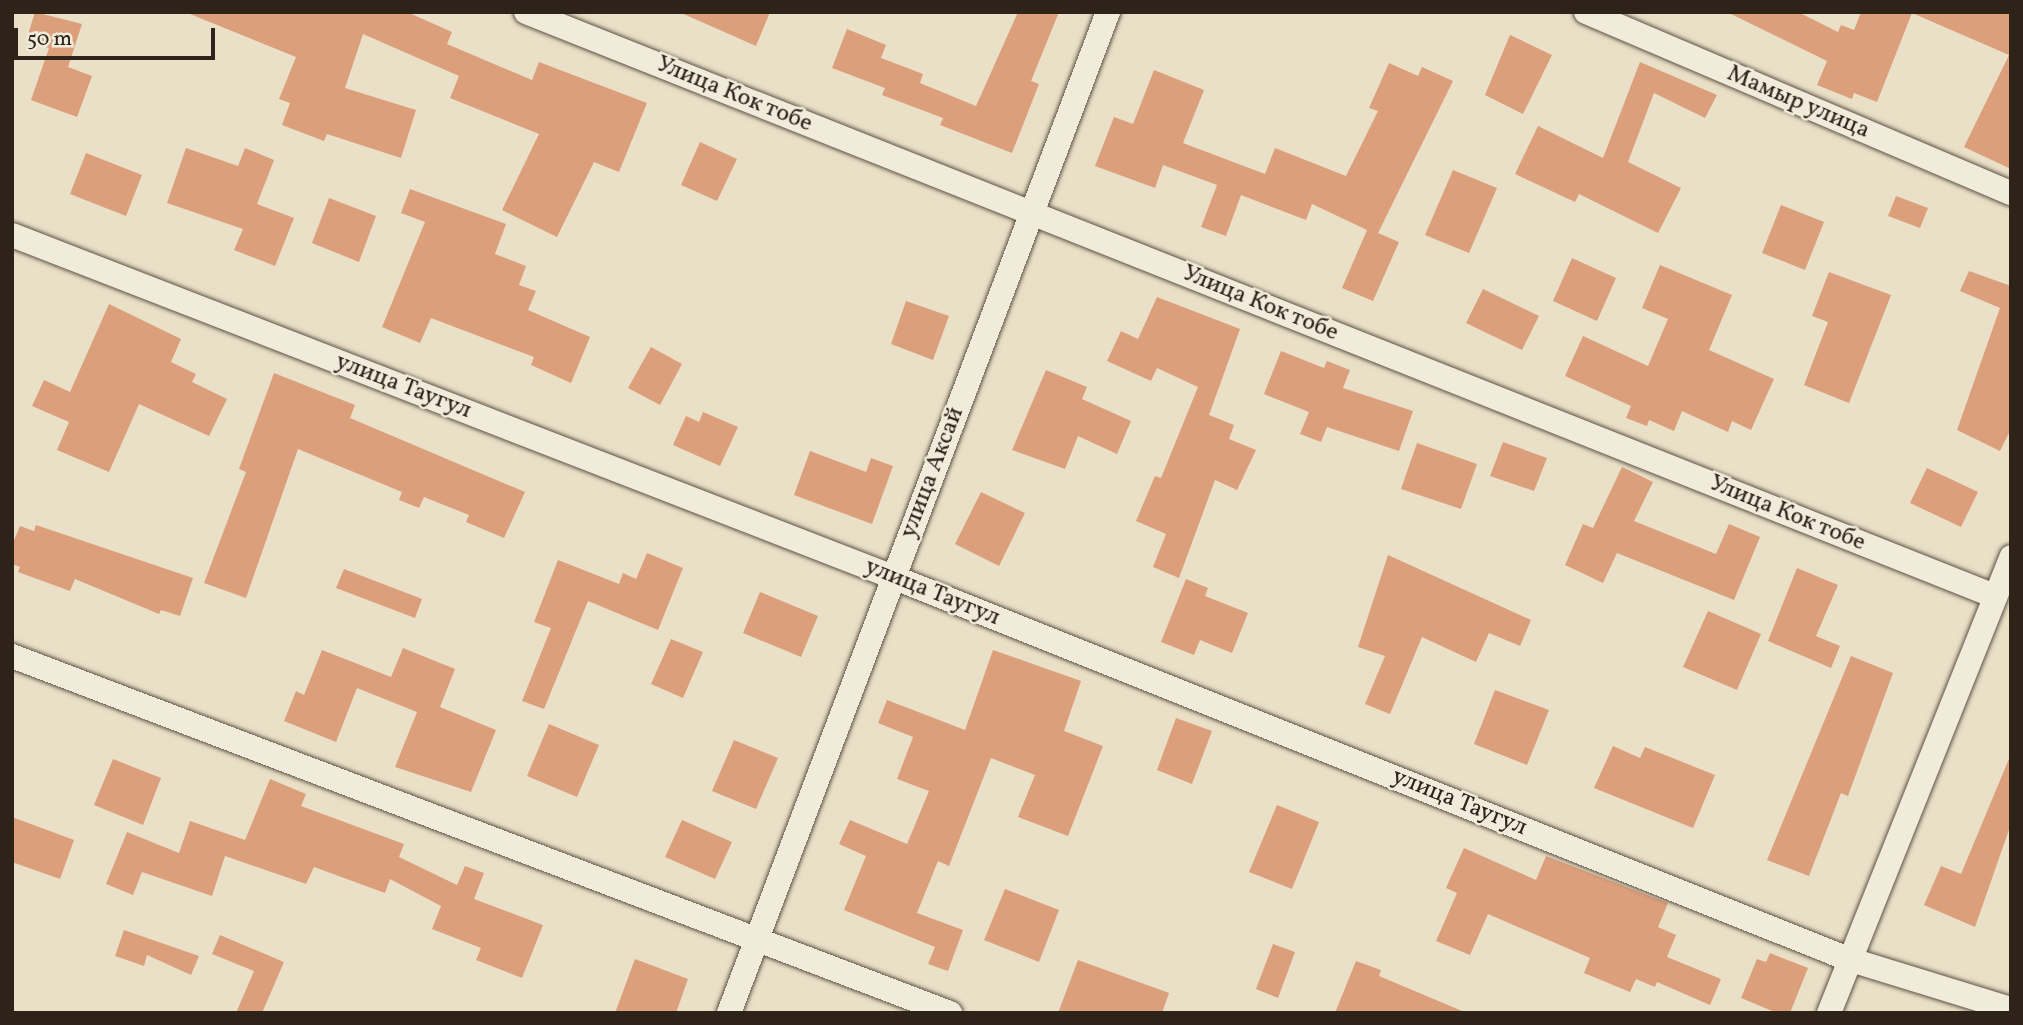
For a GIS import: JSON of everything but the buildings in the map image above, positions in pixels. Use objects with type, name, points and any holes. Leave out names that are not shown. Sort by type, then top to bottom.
[{"type":"street","name":"Улица Кок тобе","points":[[527,12],[1994,596]]},
{"type":"street","name":"улица Аксай","points":[[729,1013],[1108,12]]},
{"type":"street","name":"Мамыр улица","points":[[1586,12],[2011,194]]},
{"type":"street","name":"улица Таугул","points":[[12,236],[893,578],[1848,959],[2011,1009]]},
{"type":"street","points":[[1829,1013],[1848,959],[2011,557]]},
{"type":"street","points":[[12,656],[950,1013]]}]
